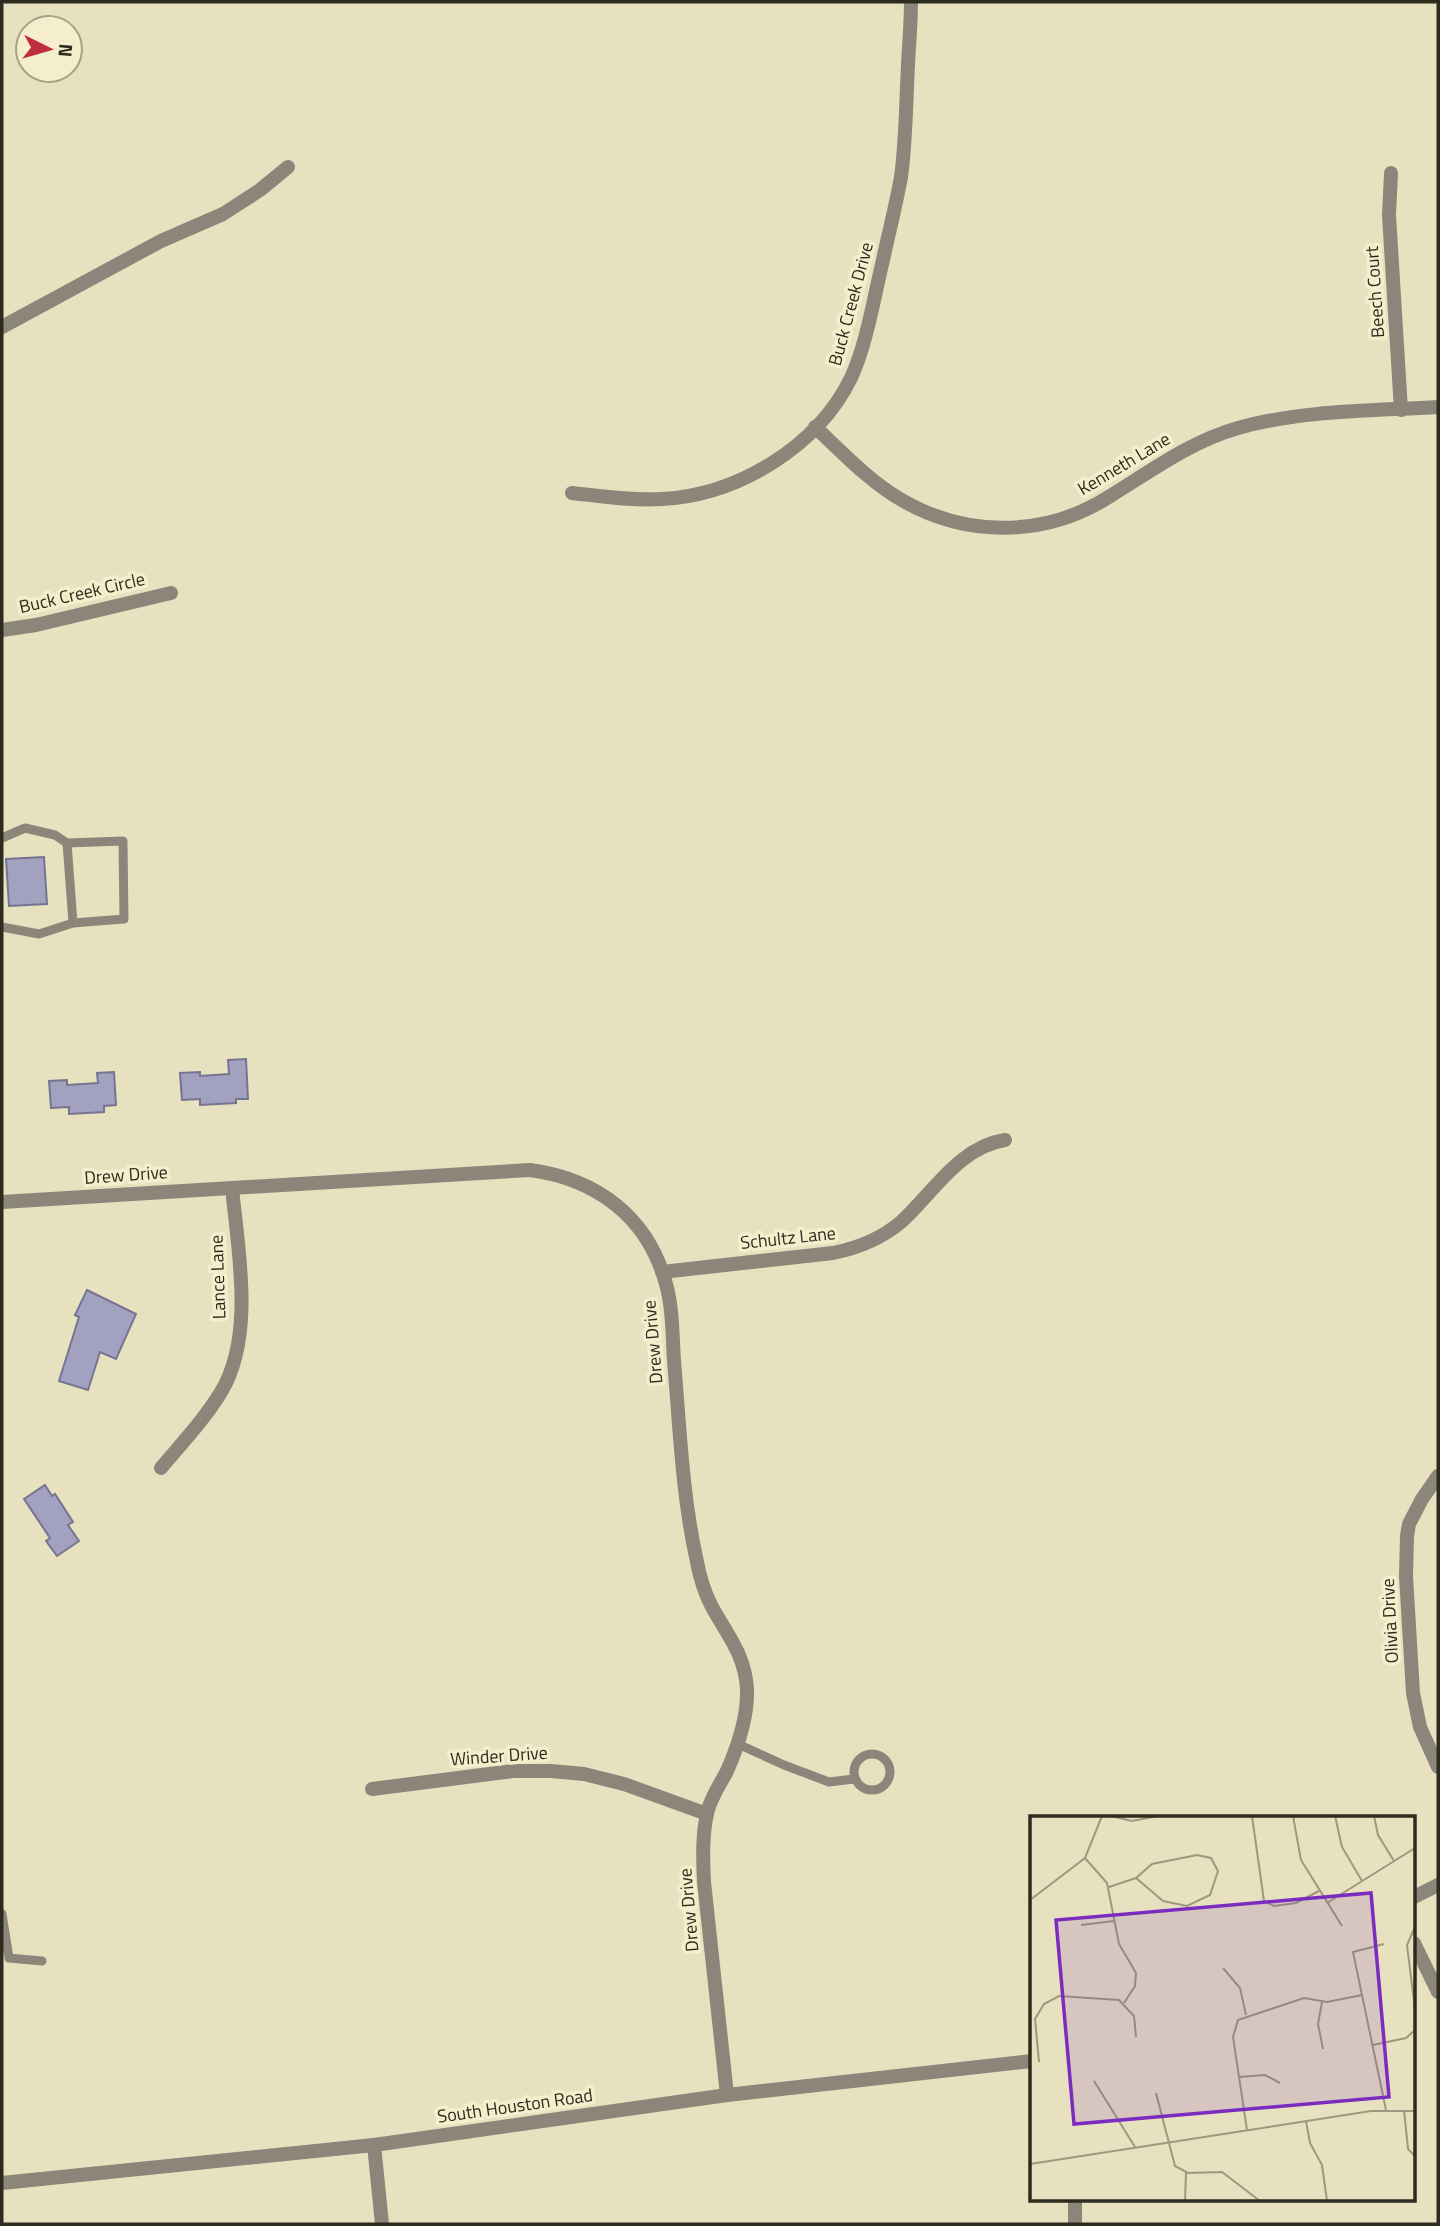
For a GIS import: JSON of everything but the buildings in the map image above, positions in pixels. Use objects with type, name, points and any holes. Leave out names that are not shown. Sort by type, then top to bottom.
[{"type":"street","name":"Buck Creek Drive","points":[[572,493],[664,499],[719,488],[767,466],[795,446],[815,427],[842,393],[852,376],[874,307],[901,175],[906,129],[911,2]]},
{"type":"street","points":[[2,327],[161,241],[223,214],[260,190],[288,167]]},
{"type":"street","name":"Beech Court","points":[[1391,173],[1389,215],[1401,410]]},
{"type":"street","name":"Kenneth Lane","points":[[815,427],[880,486],[900,499],[931,515],[960,524],[992,529],[1035,525],[1084,511],[1187,449],[1237,429],[1281,419],[1438,407]]},
{"type":"street","name":"Buck Creek Circle","points":[[2,630],[36,625],[171,593]]},
{"type":"street","name":"Schultz Lane","points":[[662,1272],[833,1254],[855,1248],[872,1241],[901,1221],[943,1175],[954,1167],[989,1143],[1005,1140]]},
{"type":"street","name":"Drew Drive","points":[[2,1202],[515,1170],[551,1172],[593,1187],[630,1217],[651,1246],[662,1272],[670,1305],[684,1477],[695,1555],[712,1607],[730,1634],[747,1690],[738,1744],[707,1814],[703,1852],[727,2095]]},
{"type":"street","name":"Lance Lane","points":[[161,1468],[198,1426],[222,1391],[232,1369],[241,1314],[232,1188]]},
{"type":"street","name":"Olivia Drive","points":[[1438,1476],[1409,1524],[1406,1576],[1413,1693],[1420,1727],[1438,1766]]},
{"type":"street","name":"Winder Drive","points":[[372,1789],[513,1772],[551,1771],[584,1774],[624,1784],[707,1814]]},
{"type":"street","points":[[1416,1896],[1438,1885]]},
{"type":"street","points":[[1416,1947],[1438,1992]]},
{"type":"street","name":"South Houston Road","points":[[2,2183],[374,2145],[727,2095],[1030,2061]]},
{"type":"street","points":[[374,2145],[382,2224]]},
{"type":"street","points":[[1074,2202],[1075,2224]]},
{"type":"lane","points":[[2,838],[25,828],[55,835],[67,843],[123,841],[124,919],[73,923],[39,934],[2,927]]},
{"type":"lane","points":[[67,843],[73,923]]},
{"type":"lane","points":[[738,1744],[829,1782],[854,1779]]},
{"type":"lane","points":[[875,1754],[886,1760],[891,1772],[887,1784],[876,1791],[863,1789],[854,1779],[854,1766],[862,1756],[875,1754]]},
{"type":"lane","points":[[2,1913],[9,1958],[42,1961]]}]
